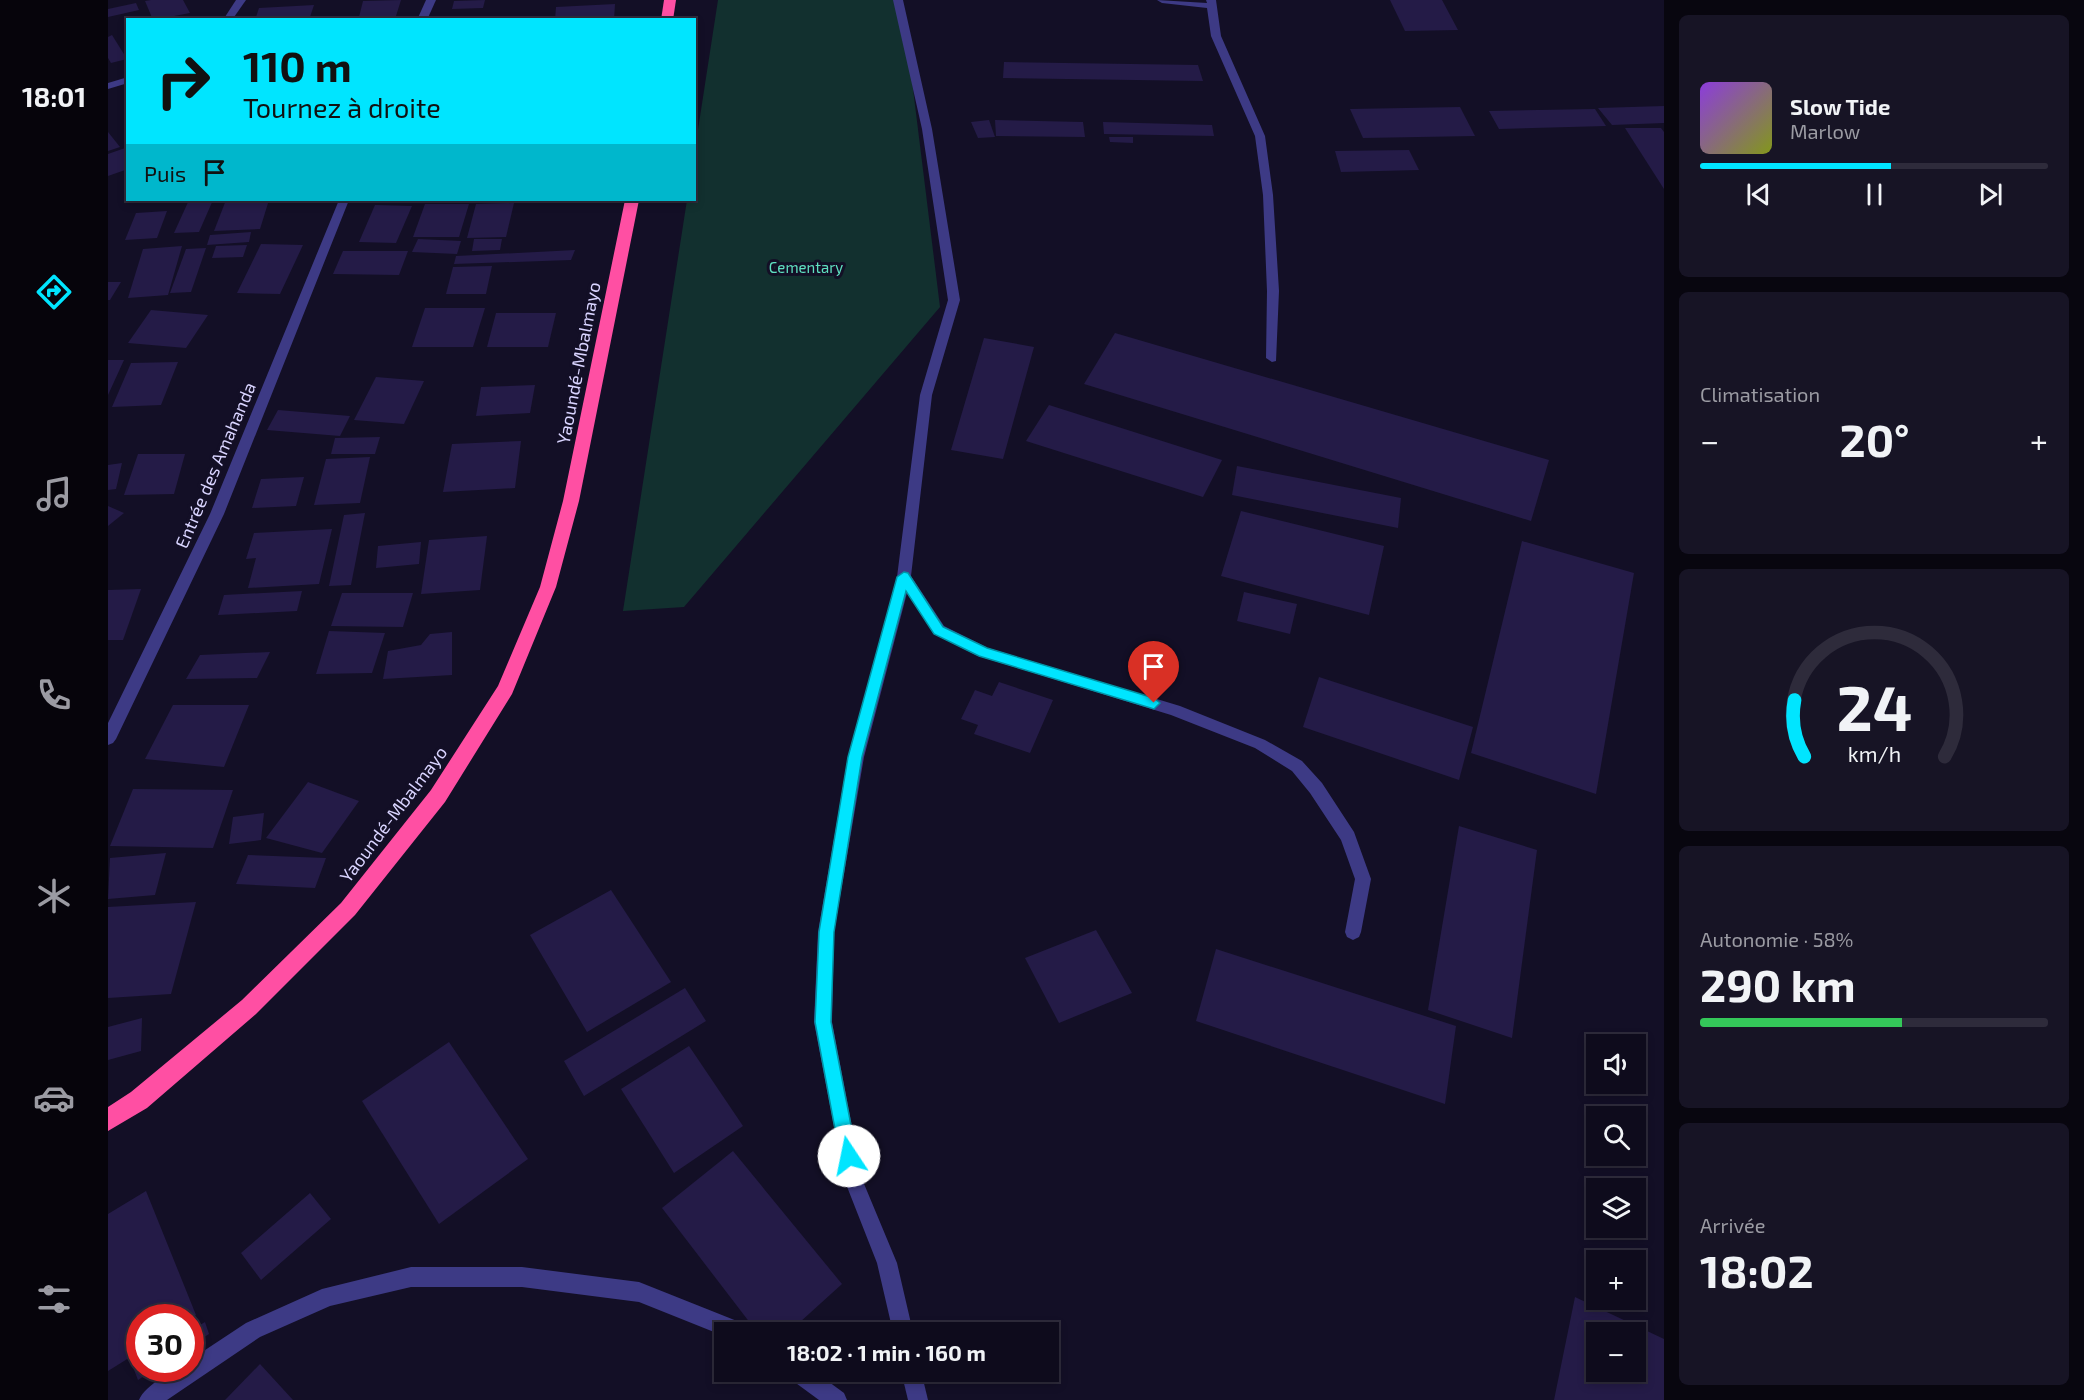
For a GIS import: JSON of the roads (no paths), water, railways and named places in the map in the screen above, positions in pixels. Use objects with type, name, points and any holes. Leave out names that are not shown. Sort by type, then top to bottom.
[{"type":"highway","points":[[667,18],[670,0]]},
{"type":"highway","name":"Yaoundé-Mbalmayo","points":[[108,1120],[139,1100],[249,1007],[348,909],[438,796],[506,689],[548,586],[571,501],[632,201]]},
{"type":"street","points":[[228,18],[241,0]]},
{"type":"street","points":[[423,18],[431,0]]},
{"type":"street","points":[[898,0],[927,129],[954,300],[926,395],[904,577],[855,757],[826,932],[823,1022],[853,1179],[887,1263],[901,1322]]},
{"type":"street","points":[[1162,0],[1211,3],[1215,36],[1260,136],[1268,195],[1273,291],[1272,358]]},
{"type":"street","points":[[108,86],[126,81]]},
{"type":"street","name":"Entrée des Amahanda","points":[[108,739],[217,514],[344,201]]},
{"type":"street","points":[[904,577],[939,630],[983,652],[1175,710],[1260,744],[1297,766],[1316,788],[1348,837],[1363,879],[1353,932]]},
{"type":"street","points":[[149,1400],[253,1330],[329,1296],[411,1277],[522,1277],[639,1292],[715,1322]]},
{"type":"street","points":[[812,1382],[837,1400]]},
{"type":"street","points":[[914,1382],[918,1400]]},
{"type":"park label","name":"Cementary","points":[[806,267]]}]
